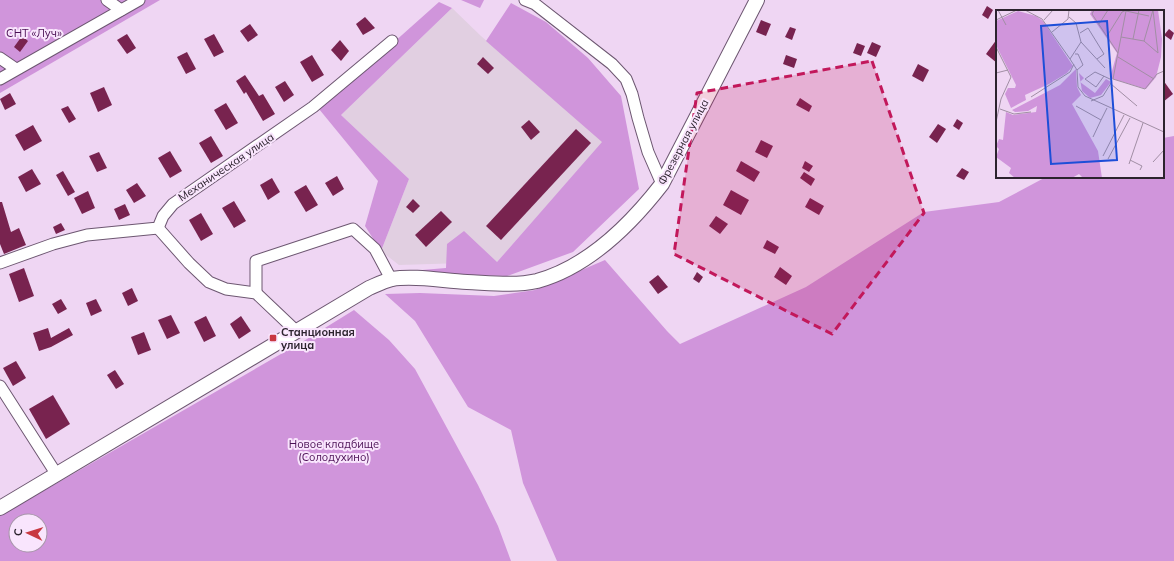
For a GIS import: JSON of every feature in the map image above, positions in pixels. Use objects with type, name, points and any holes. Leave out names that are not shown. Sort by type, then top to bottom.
[{"type":"street","points":[[107,0],[121,10]]},
{"type":"street","points":[[0,79],[139,0]]},
{"type":"street","name":"Фрезерная улица","points":[[392,279],[410,278],[506,284],[536,281],[563,271],[592,253],[617,233],[662,184],[758,0]]},
{"type":"street","points":[[533,1],[612,64],[626,79],[632,94],[648,152],[662,184]]},
{"type":"street","name":"Механическая улица","points":[[158,228],[163,216],[173,204],[314,107],[392,41]]},
{"type":"street","points":[[0,58],[16,69]]},
{"type":"street","points":[[0,263],[53,244],[87,235],[158,228],[189,263],[209,282],[226,289],[256,293],[295,330]]},
{"type":"street","points":[[0,508],[358,293],[392,279],[375,249],[353,229],[256,261],[256,293]]},
{"type":"street","points":[[0,386],[57,475]]},
{"type":"highlighted area","points":[[872,61],[924,213],[832,334],[674,254],[697,93]]},
{"type":"shaded area","points":[[452,8],[481,36],[603,142],[497,262],[399,265],[381,251],[409,179],[341,115]]},
{"type":"green space","name":"СНТ «Луч»","points":[[0,0],[160,0],[0,93]]},
{"type":"green space","points":[[461,0],[484,0],[480,8]]},
{"type":"green space","points":[[439,2],[452,8],[341,115],[409,179],[381,251],[365,226],[378,181],[319,109]]},
{"type":"green space","points":[[511,3],[546,22],[588,58],[621,96],[639,189],[573,252],[507,276],[423,274],[422,270],[446,268],[447,244],[464,231],[497,262],[602,142],[486,41]]},
{"type":"green space","points":[[1174,136],[1174,561],[557,561],[523,483],[511,430],[468,407],[415,321],[385,294],[420,293],[494,296],[535,290],[605,260],[680,344],[806,287],[924,212],[999,202],[1044,178],[1164,178],[1164,138]]},
{"type":"green space","name":"Новое кладбище (Солодухино)","points":[[354,310],[389,340],[415,369],[478,485],[498,526],[511,561],[0,561],[0,516],[307,339]]},
{"type":"building","points":[[987,6],[993,10],[988,19],[982,15]]},
{"type":"building","points":[[365,17],[375,28],[363,35],[356,24]]},
{"type":"building","points":[[761,20],[771,24],[766,36],[756,32]]},
{"type":"building","points":[[250,24],[258,35],[248,42],[240,31]]},
{"type":"building","points":[[790,27],[796,29],[792,40],[785,37]]},
{"type":"building","points":[[1169,29],[1174,33],[1171,40],[1164,35]]},
{"type":"building","points":[[127,34],[136,48],[127,54],[117,40]]},
{"type":"building","points":[[214,34],[224,52],[214,57],[204,39]]},
{"type":"building","points":[[22,36],[28,41],[20,52],[14,47]]},
{"type":"building","points":[[340,40],[349,51],[341,61],[331,50]]},
{"type":"building","points":[[996,40],[996,62],[986,54]]},
{"type":"building","points":[[872,42],[881,46],[876,57],[867,53]]},
{"type":"building","points":[[857,43],[865,46],[861,56],[853,53]]},
{"type":"building","points":[[187,52],[196,69],[186,74],[177,57]]},
{"type":"building","points":[[312,55],[324,75],[312,82],[300,62]]},
{"type":"building","points":[[786,55],[797,59],[794,68],[783,64]]},
{"type":"building","points":[[483,57],[494,68],[488,74],[477,64]]},
{"type":"building","points":[[918,64],[929,70],[923,82],[912,76]]},
{"type":"building","points":[[245,75],[259,96],[263,94],[275,114],[263,121],[246,92],[244,94],[236,81]]},
{"type":"building","points":[[285,81],[294,95],[284,102],[275,87]]},
{"type":"building","points":[[1164,81],[1173,94],[1164,101]]},
{"type":"building","points":[[104,87],[112,105],[98,112],[90,93]]},
{"type":"building","points":[[10,93],[16,104],[5,110],[0,99]]},
{"type":"building","points":[[800,98],[812,106],[809,112],[796,105]]},
{"type":"building","points":[[226,103],[238,123],[226,130],[214,110]]},
{"type":"building","points":[[68,106],[76,119],[69,123],[61,109]]},
{"type":"building","points":[[957,119],[963,123],[959,130],[953,126]]},
{"type":"building","points":[[529,120],[540,132],[531,140],[521,127]]},
{"type":"building","points":[[938,124],[946,129],[937,143],[929,137]]},
{"type":"building","points":[[33,125],[42,141],[24,151],[15,135]]},
{"type":"building","points":[[576,129],[591,143],[501,240],[486,226]]},
{"type":"building","points":[[211,136],[223,156],[211,163],[199,143]]},
{"type":"building","points":[[761,140],[773,146],[767,158],[755,152]]},
{"type":"building","points":[[170,151],[182,171],[170,178],[158,158]]},
{"type":"building","points":[[99,152],[107,168],[97,172],[89,156]]},
{"type":"building","points":[[741,161],[760,172],[754,182],[736,171]]},
{"type":"building","points":[[805,161],[813,166],[809,172],[802,168]]},
{"type":"building","points":[[962,168],[969,172],[964,180],[956,176]]},
{"type":"building","points":[[32,169],[41,184],[26,192],[18,177]]},
{"type":"building","points":[[63,171],[75,192],[68,196],[56,175]]},
{"type":"building","points":[[804,172],[815,179],[811,186],[800,178]]},
{"type":"building","points":[[337,176],[344,189],[333,196],[325,183]]},
{"type":"building","points":[[272,178],[280,192],[268,200],[260,185]]},
{"type":"building","points":[[137,183],[146,196],[134,203],[126,190]]},
{"type":"building","points":[[306,185],[318,205],[306,212],[294,192]]},
{"type":"building","points":[[731,190],[749,200],[741,215],[723,205]]},
{"type":"building","points":[[88,191],[95,208],[82,214],[74,198]]},
{"type":"building","points":[[810,198],[824,206],[819,215],[805,207]]},
{"type":"building","points":[[413,199],[420,206],[413,213],[406,207]]},
{"type":"building","points":[[234,201],[246,221],[234,228],[222,208]]},
{"type":"building","points":[[0,202],[2,202],[11,232],[19,228],[26,245],[4,254],[0,244]]},
{"type":"building","points":[[125,204],[130,215],[119,220],[114,209]]},
{"type":"building","points":[[441,211],[452,222],[426,247],[415,235]]},
{"type":"building","points":[[201,213],[213,234],[201,241],[189,220]]},
{"type":"building","points":[[716,216],[728,224],[720,234],[709,226]]},
{"type":"building","points":[[61,223],[65,230],[56,234],[53,227]]},
{"type":"building","points":[[767,240],[779,247],[775,254],[763,248]]},
{"type":"building","points":[[780,267],[792,276],[786,285],[774,277]]},
{"type":"building","points":[[24,268],[34,296],[19,302],[9,274]]},
{"type":"building","points":[[697,272],[703,277],[699,283],[693,279]]},
{"type":"building","points":[[658,275],[668,287],[658,294],[649,282]]},
{"type":"building","points":[[132,288],[138,301],[128,306],[122,293]]},
{"type":"building","points":[[61,299],[67,309],[58,314],[52,304]]},
{"type":"building","points":[[96,299],[102,311],[91,316],[86,303]]},
{"type":"building","points":[[171,315],[180,333],[167,339],[158,320]]},
{"type":"building","points":[[206,316],[216,336],[204,342],[194,322]]},
{"type":"building","points":[[241,316],[251,331],[239,339],[230,324]]},
{"type":"building","points":[[48,328],[51,338],[69,328],[73,335],[51,347],[39,351],[33,333]]},
{"type":"building","points":[[144,332],[151,350],[138,355],[131,337]]},
{"type":"building","points":[[16,361],[26,378],[13,386],[3,368]]},
{"type":"building","points":[[115,370],[124,384],[116,389],[107,375]]},
{"type":"building","points":[[53,395],[70,424],[46,439],[29,409]]},
{"type":"place","name":"Станционная улица","points":[[273,338]]}]
